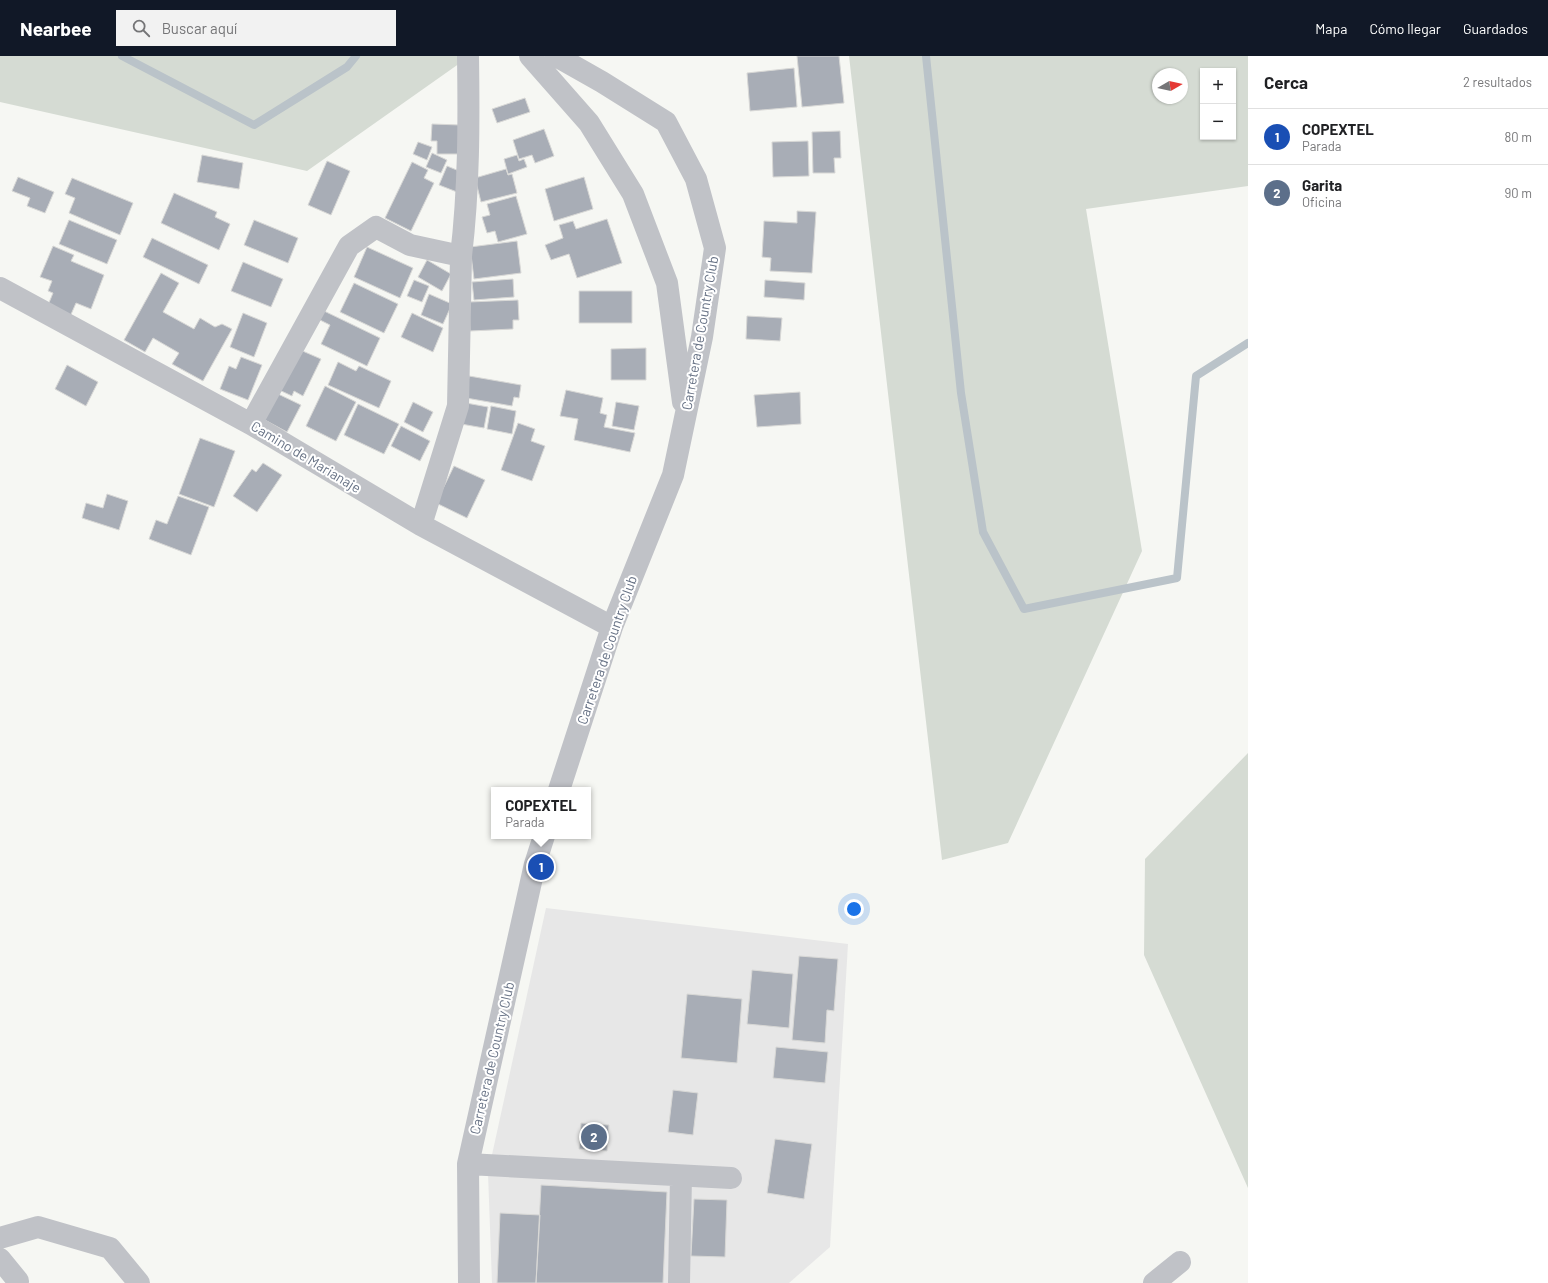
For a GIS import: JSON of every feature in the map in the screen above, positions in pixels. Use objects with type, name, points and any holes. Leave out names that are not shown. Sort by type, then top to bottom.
[{"type":"street","points":[[421,525],[458,406],[461,256],[469,156],[468,56]]},
{"type":"street","name":"Carretera de Country Club","points":[[530,56],[589,122],[633,194],[667,283],[685,419]]},
{"type":"street","name":"Carretera de Country Club","points":[[556,56],[602,82],[666,122],[696,178],[715,248],[702,337],[673,475],[612,628],[560,787]]},
{"type":"street","points":[[250,424],[349,246],[376,227],[410,245],[461,256]]},
{"type":"street","name":"Camino de Marianaje","points":[[0,288],[250,424],[421,525],[612,628]]},
{"type":"street","name":"Carretera de Country Club","points":[[469,1283],[468,1164],[535,864],[543,839]]},
{"type":"street","points":[[468,1164],[731,1178]]},
{"type":"street","points":[[679,1283],[681,1176]]},
{"type":"street","points":[[0,1238],[38,1227],[110,1248],[139,1283]]},
{"type":"street","points":[[0,1259],[18,1281]]},
{"type":"street","points":[[1154,1283],[1180,1262]]},
{"type":"shaded area","points":[[0,56],[470,56],[307,171],[0,102]]},
{"type":"shaded area","points":[[849,56],[1248,56],[1248,186],[1086,209],[1142,551],[1008,843],[942,860]]},
{"type":"shaded area","points":[[1248,753],[1248,1188],[1144,955],[1145,859]]},
{"type":"shaded area","points":[[546,908],[848,944],[830,1247],[789,1283],[492,1283],[488,1173]]},
{"type":"building","points":[[797,56],[839,56],[844,103],[802,107]]},
{"type":"building","points":[[794,68],[797,107],[750,111],[747,73]]},
{"type":"building","points":[[525,98],[530,112],[497,123],[492,109]]},
{"type":"building","points":[[432,124],[460,125],[460,154],[437,154],[437,141],[431,141]]},
{"type":"building","points":[[544,129],[554,156],[535,163],[532,155],[519,159],[513,140]]},
{"type":"building","points":[[840,131],[841,158],[834,158],[835,173],[813,173],[812,132]]},
{"type":"building","points":[[808,141],[809,176],[773,177],[772,142]]},
{"type":"building","points":[[418,142],[432,147],[427,160],[413,154]]},
{"type":"building","points":[[432,153],[447,160],[441,173],[426,167]]},
{"type":"building","points":[[202,155],[243,163],[239,189],[197,182]]},
{"type":"building","points":[[517,155],[519,161],[524,159],[527,167],[508,174],[504,159]]},
{"type":"building","points":[[327,161],[350,171],[331,215],[308,205]]},
{"type":"building","points":[[412,162],[428,170],[424,178],[434,183],[411,231],[385,218]]},
{"type":"building","points":[[447,166],[464,173],[457,192],[439,185]]},
{"type":"building","points":[[506,169],[508,175],[512,174],[517,193],[481,202],[475,178]]},
{"type":"building","points":[[18,177],[54,192],[45,213],[27,206],[30,198],[12,191]]},
{"type":"building","points":[[584,177],[593,209],[554,221],[545,189]]},
{"type":"building","points":[[72,178],[133,203],[120,235],[69,213],[75,198],[65,194]]},
{"type":"building","points":[[174,193],[217,212],[215,217],[230,224],[219,250],[161,223]]},
{"type":"building","points":[[516,196],[527,234],[498,242],[495,231],[487,233],[482,217],[490,215],[487,204]]},
{"type":"building","points":[[797,211],[816,212],[812,273],[770,271],[771,258],[762,257],[764,221],[797,223]]},
{"type":"building","points":[[607,219],[622,263],[577,278],[569,254],[551,260],[545,245],[563,238],[559,225],[573,221],[576,229]]},
{"type":"building","points":[[69,220],[117,240],[107,264],[59,244]]},
{"type":"building","points":[[254,220],[298,238],[288,263],[244,245]]},
{"type":"building","points":[[152,238],[208,265],[199,284],[143,257]]},
{"type":"building","points":[[517,241],[521,273],[474,279],[470,247]]},
{"type":"building","points":[[53,246],[74,255],[71,261],[104,275],[91,309],[76,303],[69,319],[46,310],[53,293],[48,291],[52,281],[40,277]]},
{"type":"building","points":[[367,247],[413,268],[400,298],[354,277]]},
{"type":"building","points":[[427,260],[451,274],[442,291],[418,277]]},
{"type":"building","points":[[243,262],[283,279],[271,307],[231,291]]},
{"type":"building","points":[[161,273],[179,283],[163,312],[194,329],[200,318],[215,327],[222,324],[232,329],[203,381],[172,364],[179,353],[153,338],[145,352],[124,340]]},
{"type":"building","points":[[513,279],[514,297],[474,300],[472,282]]},
{"type":"building","points":[[414,280],[429,286],[422,302],[407,296]]},
{"type":"building","points":[[765,280],[805,283],[804,300],[764,297]]},
{"type":"building","points":[[354,283],[398,304],[384,333],[340,312]]},
{"type":"building","points":[[579,291],[632,291],[632,323],[579,323]]},
{"type":"building","points":[[429,294],[452,304],[443,324],[421,315]]},
{"type":"building","points":[[518,300],[519,320],[513,320],[513,329],[470,331],[469,302]]},
{"type":"building","points":[[322,310],[380,338],[367,366],[321,344],[330,325],[318,319]]},
{"type":"building","points":[[243,313],[267,323],[254,357],[230,347]]},
{"type":"building","points":[[412,313],[443,328],[433,352],[401,337]]},
{"type":"building","points":[[747,316],[782,318],[780,341],[746,339]]},
{"type":"building","points":[[646,348],[646,380],[611,380],[611,349]]},
{"type":"building","points":[[298,349],[321,359],[303,396],[294,391],[292,396],[275,388]]},
{"type":"building","points":[[241,357],[262,365],[248,400],[220,389],[229,366],[236,369]]},
{"type":"building","points":[[338,362],[356,371],[359,366],[391,381],[379,408],[328,385]]},
{"type":"building","points":[[67,365],[98,382],[86,406],[55,389]]},
{"type":"building","points":[[469,376],[521,385],[519,398],[514,397],[512,406],[466,398]]},
{"type":"building","points":[[325,386],[356,402],[336,441],[306,426]]},
{"type":"building","points":[[566,390],[603,398],[600,413],[607,415],[604,427],[635,433],[630,452],[574,440],[578,419],[560,416]]},
{"type":"building","points":[[800,392],[801,424],[757,427],[754,395]]},
{"type":"building","points":[[276,393],[301,405],[287,432],[263,419]]},
{"type":"building","points":[[413,402],[433,412],[423,432],[404,422]]},
{"type":"building","points":[[616,402],[639,406],[634,430],[612,426]]},
{"type":"building","points":[[466,403],[488,407],[484,428],[461,424]]},
{"type":"building","points":[[358,404],[399,424],[384,454],[344,435]]},
{"type":"building","points":[[491,406],[516,411],[512,434],[487,429]]},
{"type":"building","points":[[518,423],[535,429],[531,441],[545,446],[532,481],[501,470]]},
{"type":"building","points":[[401,426],[430,441],[420,461],[391,446]]},
{"type":"building","points":[[200,438],[235,451],[214,507],[179,494]]},
{"type":"building","points":[[263,463],[282,475],[257,512],[233,496],[252,469],[256,472]]},
{"type":"building","points":[[454,466],[485,480],[467,518],[436,503]]},
{"type":"building","points":[[107,494],[128,501],[119,530],[82,518],[86,503],[103,508]]},
{"type":"building","points":[[178,496],[209,507],[191,555],[149,539],[156,520],[167,524]]},
{"type":"building","points":[[799,956],[838,959],[834,1011],[827,1010],[825,1043],[792,1040]]},
{"type":"building","points":[[752,970],[793,974],[789,1028],[747,1024]]},
{"type":"building","points":[[687,994],[742,999],[737,1063],[681,1058]]},
{"type":"building","points":[[776,1047],[828,1052],[825,1083],[773,1078]]},
{"type":"building","points":[[673,1090],[698,1093],[693,1135],[668,1132]]},
{"type":"building","points":[[581,1123],[609,1125],[607,1151],[579,1149]]},
{"type":"building","points":[[775,1139],[812,1144],[804,1199],[767,1193]]},
{"type":"building","points":[[541,1185],[667,1192],[663,1283],[536,1283]]},
{"type":"building","points":[[694,1199],[727,1200],[725,1257],[691,1256]]},
{"type":"building","points":[[500,1213],[540,1215],[536,1283],[497,1283]]},
{"type":"waterway","points":[[122,56],[254,125],[347,67],[356,56]]},
{"type":"waterway","points":[[926,56],[961,393],[983,532],[1024,609],[1177,578],[1196,376],[1248,343]]},
{"type":"place","name":"COPEXTEL","points":[[541,867]]},
{"type":"place","name":"Garita","points":[[594,1137]]}]
